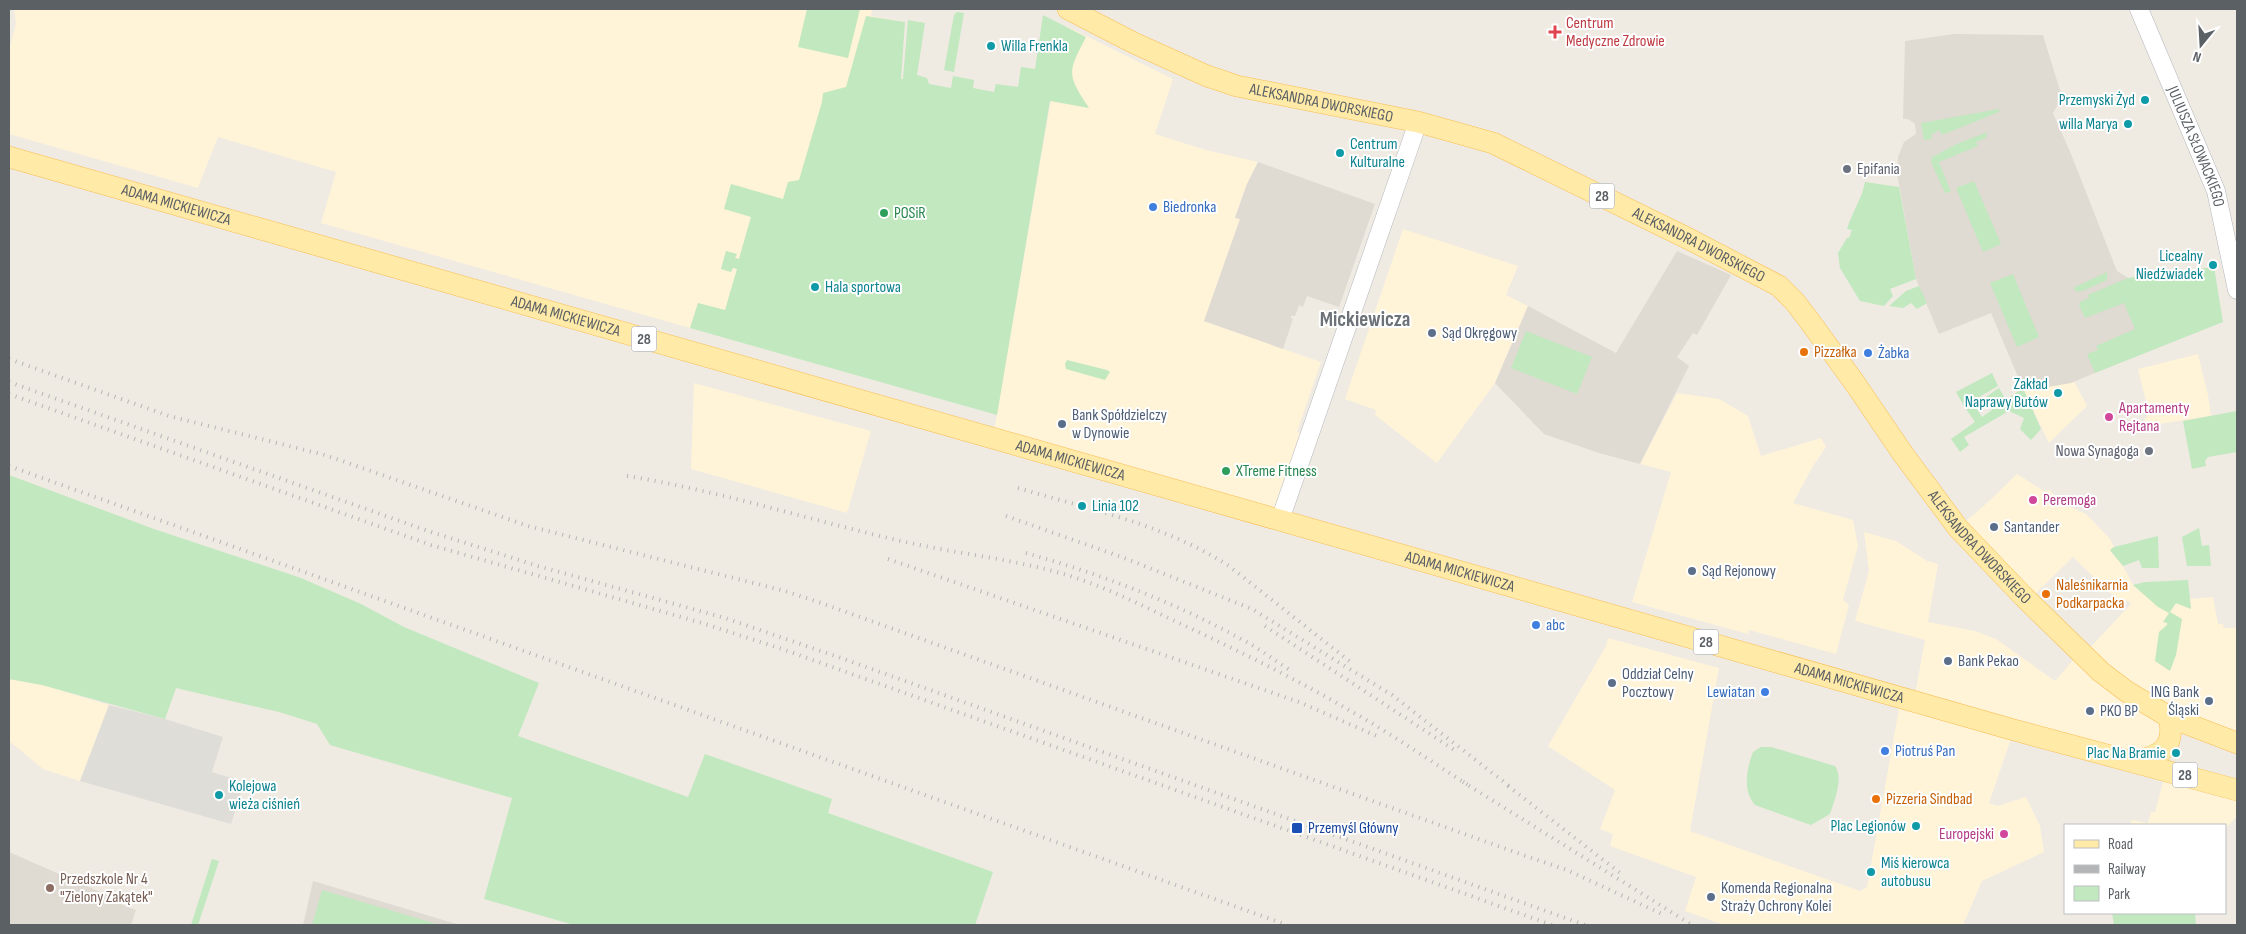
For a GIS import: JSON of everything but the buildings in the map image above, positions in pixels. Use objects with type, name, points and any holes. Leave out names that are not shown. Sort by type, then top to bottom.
[{"type":"main road","name":"ALEKSANDRA DWORSKIEGO","points":[[1068,9],[1207,76],[1237,86],[1418,122],[1493,143],[1689,239],[1779,286],[1795,302],[1814,326],[1903,454],[1958,528],[2025,598],[2101,672],[2142,702],[2169,717]]},
{"type":"main road","name":"ADAMA MICKIEWICZA","points":[[9,157],[2014,730],[2133,761]]},
{"type":"main road","name":"28","points":[[2169,717],[2237,744]]},
{"type":"main road","name":"28","points":[[2133,761],[2152,757],[2166,747],[2171,739],[2172,729],[2169,717]]},
{"type":"main road","name":"28","points":[[2133,761],[2237,790]]},
{"type":"street","name":"JULIUSZA SŁOWACKIEGO","points":[[2139,9],[2216,191],[2237,290]]},
{"type":"street","points":[[1280,520],[1418,122]]},
{"type":"shaded area","points":[[14,9],[872,9],[871,16],[905,22],[897,122],[799,180],[784,199],[751,217],[739,259],[735,258],[736,254],[726,251],[721,268],[731,272],[733,267],[737,269],[725,311],[698,303],[690,328],[321,223],[336,172],[218,137],[198,188],[9,134],[9,51],[16,23]]},
{"type":"shaded area","points":[[1066,26],[1173,79],[1155,134],[1206,150],[1258,162],[1247,184],[1235,217],[1240,219],[1204,321],[1321,362],[1297,432],[1309,436],[1280,520],[993,438],[1049,110]]},
{"type":"shaded area","points":[[1954,34],[2043,35],[2062,97],[2053,113],[2117,271],[2128,278],[2214,267],[2125,360],[2071,383],[2024,391],[1991,313],[1939,334],[1916,279],[1897,173],[1898,157],[1904,142],[1916,134],[1915,124],[1908,119],[1903,119],[1905,41]]},
{"type":"shaded area","points":[[1258,162],[1375,204],[1339,307],[1307,296],[1303,307],[1299,305],[1295,316],[1291,316],[1293,319],[1283,349],[1204,321],[1240,219],[1235,218],[1247,184]]},
{"type":"shaded area","points":[[1403,229],[1518,266],[1506,295],[1528,306],[1495,383],[1437,463],[1375,415],[1376,410],[1345,399]]},
{"type":"shaded area","points":[[1677,251],[1731,275],[1697,335],[1693,333],[1677,357],[1689,366],[1640,464],[1599,453],[1544,434],[1495,383],[1528,306],[1616,353]]},
{"type":"shaded area","points":[[2198,354],[2211,416],[2146,426],[2144,419],[2147,418],[2145,410],[2148,409],[2138,369]]},
{"type":"shaded area","points":[[2074,381],[2087,406],[2049,443],[2024,391]]},
{"type":"shaded area","points":[[694,383],[871,431],[847,513],[691,469]]},
{"type":"shaded area","points":[[1677,393],[1719,399],[1748,416],[1761,456],[1821,438],[1826,447],[1813,466],[1793,503],[1853,520],[1858,546],[1843,600],[1849,605],[1836,654],[1749,630],[1748,634],[1632,602],[1671,472],[1640,464]]},
{"type":"shaded area","points":[[2017,474],[2044,491],[2049,490],[2064,504],[2086,514],[2110,539],[2114,547],[2110,551],[2123,566],[2133,585],[2191,608],[2190,599],[2213,597],[2218,624],[2223,624],[2224,628],[2237,628],[2237,743],[2187,725],[2153,757],[2014,730],[1989,803],[1997,806],[2026,797],[2040,826],[2044,852],[1982,881],[1963,925],[1724,925],[1685,911],[1696,877],[1610,846],[1613,834],[1600,829],[1615,790],[1548,746],[1606,646],[1608,638],[1719,668],[1690,831],[1860,891],[1867,887],[1901,697],[1914,700],[1925,640],[1855,621],[1869,571],[1864,532],[1896,541],[1927,561],[1938,564],[1928,622],[1975,631],[1996,639],[2055,681],[2073,660],[2084,654],[2131,604],[2127,601],[2123,605],[2073,557],[2028,601],[1958,528]]},
{"type":"shaded area","points":[[9,679],[42,685],[109,705],[80,781],[43,769],[9,741]]},
{"type":"shaded area","points":[[109,705],[165,719],[223,737],[212,772],[244,782],[231,824],[80,781]]},
{"type":"shaded area","points":[[2166,770],[2237,790],[2237,816],[2226,828],[2226,824],[2131,824],[2131,820],[2148,823],[2151,812],[2155,812]]},
{"type":"shaded area","name":"Przedszkole Nr 4 \"Zielony Zakątek\"","points":[[9,852],[123,902],[122,905],[136,910],[131,925],[9,925]]},
{"type":"shaded area","points":[[313,881],[460,925],[303,925]]},
{"type":"green space","points":[[807,9],[860,9],[848,58],[798,47]]},
{"type":"green space","points":[[957,12],[964,13],[954,72],[944,70],[954,15]]},
{"type":"green space","name":"POSiR","points":[[1043,15],[1086,37],[1075,59],[1072,74],[1073,81],[1089,108],[1050,101],[997,415],[690,328],[698,303],[725,310],[737,269],[733,268],[731,272],[721,269],[726,251],[737,254],[735,258],[739,259],[751,217],[724,209],[731,184],[783,199],[788,182],[799,180],[823,93],[846,87],[866,16],[905,22],[901,79],[903,79],[908,20],[925,23],[917,75],[927,78],[929,84],[951,88],[953,76],[974,80],[973,88],[994,92],[996,84],[1018,87],[1021,67],[1035,69]]},
{"type":"green space","points":[[1999,109],[1999,112],[1942,135],[1939,130],[1931,135],[1932,139],[1924,140],[1921,123]]},
{"type":"green space","points":[[1987,132],[1986,138],[1976,142],[1978,146],[1939,162],[1951,192],[1945,193],[1931,162],[1932,157]]},
{"type":"green space","points":[[1974,181],[2001,244],[1983,252],[1956,188]]},
{"type":"green space","points":[[1865,182],[1899,187],[1916,279],[1890,289],[1893,296],[1884,306],[1860,301],[1840,268],[1838,253],[1847,238],[1849,238],[1852,230],[1847,229]]},
{"type":"green space","points":[[2214,267],[2223,322],[2095,373],[2087,354],[2098,350],[2096,346],[2135,329],[2124,303],[2085,318],[2079,305],[2080,302],[2089,298],[2088,295],[2128,278]]},
{"type":"green space","points":[[2107,272],[2107,280],[2077,292],[2073,288]]},
{"type":"green space","points":[[2013,274],[2039,337],[2017,347],[1990,283]]},
{"type":"green space","points":[[1919,286],[1927,303],[1917,309],[1911,303],[1903,308],[1889,306],[1906,291]]},
{"type":"green space","points":[[1526,331],[1592,357],[1577,394],[1511,368]]},
{"type":"green space","points":[[1067,360],[1110,372],[1105,380],[1066,369],[1065,364]]},
{"type":"green space","points":[[1992,373],[1998,386],[1964,406],[1956,392]]},
{"type":"green space","points":[[1999,388],[2006,400],[2023,388],[2041,429],[2031,440],[2020,429],[2024,418],[2009,411],[1964,437],[1969,445],[1960,452],[1951,439],[1975,422],[1966,409],[1974,404],[1982,417],[1992,410],[1984,398]]},
{"type":"green space","points":[[2237,411],[2237,452],[2208,457],[2205,461],[2206,466],[2192,469],[2183,421]]},
{"type":"green space","points":[[9,475],[154,529],[301,578],[361,604],[404,627],[539,683],[518,736],[688,797],[705,754],[832,799],[828,813],[993,872],[975,925],[574,925],[484,899],[512,798],[330,745],[317,724],[279,712],[176,688],[165,719],[42,685],[9,679]]},
{"type":"green space","points":[[2199,528],[2202,546],[2209,545],[2211,566],[2187,566],[2182,537]]},
{"type":"green space","points":[[2158,536],[2159,568],[2142,568],[2139,560],[2123,566],[2110,550],[2114,547]]},
{"type":"green space","points":[[2188,580],[2191,609],[2176,603],[2170,612],[2182,619],[2176,655],[2170,671],[2155,661],[2159,632],[2167,625],[2167,623],[2163,622],[2169,613],[2158,607],[2133,585],[2145,582]]},
{"type":"green space","points":[[1761,747],[1771,747],[1835,766],[1839,777],[1836,796],[1830,814],[1811,825],[1755,805],[1748,793],[1747,779],[1753,752]]},
{"type":"green space","points":[[212,859],[219,861],[198,925],[191,925]]},
{"type":"green space","points":[[322,890],[440,925],[312,925]]},
{"type":"green space","points":[[2112,914],[2195,914],[2196,925],[2114,925]]},
{"type":"railway","points":[[9,359],[169,416],[325,455],[528,526],[785,591],[821,603],[1567,870],[1662,914]]},
{"type":"railway","points":[[9,382],[428,531],[538,566],[725,618],[1585,925]]},
{"type":"railway","points":[[9,394],[431,545],[702,623],[782,649],[1552,925]]},
{"type":"railway","points":[[9,466],[1287,925]]},
{"type":"railway","points":[[627,476],[731,498],[922,546],[1029,565],[1098,586],[1201,633],[1307,687],[1379,728],[1468,785]]},
{"type":"railway","points":[[1018,488],[1099,511],[1153,529],[1205,552],[1229,566],[1353,664]]},
{"type":"railway","points":[[1006,516],[1127,559],[1252,609],[1392,695],[1513,789]]},
{"type":"railway","points":[[1026,553],[1109,580],[1190,613],[1261,650],[1293,672]]},
{"type":"railway","points":[[888,559],[1299,702],[1379,737]]},
{"type":"railway","points":[[1265,626],[1456,751]]},
{"type":"railway","points":[[1463,782],[1692,925]]},
{"type":"railway","points":[[1508,786],[1620,873]]},
{"type":"place","name":"Centrum Medyczne Zdrowie","points":[[1555,32]]},
{"type":"place","name":"Willa Frenkla","points":[[991,46]]},
{"type":"place","name":"Przemyski Żyd","points":[[2145,100]]},
{"type":"place","name":"willa Marya","points":[[2128,124]]},
{"type":"place","name":"Centrum Kulturalne","points":[[1340,153]]},
{"type":"place","name":"Epifania","points":[[1847,169]]},
{"type":"place","name":"Biedronka","points":[[1153,207]]},
{"type":"place","name":"POSiR","points":[[884,213]]},
{"type":"place","name":"Licealny Niedźwiadek","points":[[2213,265]]},
{"type":"place","name":"Hala sportowa","points":[[815,287]]},
{"type":"place","name":"Sąd Okręgowy","points":[[1432,333]]},
{"type":"place","name":"Pizzałka","points":[[1804,352]]},
{"type":"place","name":"Żabka","points":[[1868,353]]},
{"type":"place","name":"Zakład Naprawy Butów","points":[[2058,393]]},
{"type":"place","name":"Apartamenty Rejtana","points":[[2109,417]]},
{"type":"place","name":"Bank Spółdzielczy w Dynowie","points":[[1062,424]]},
{"type":"place","name":"Nowa Synagoga","points":[[2149,451]]},
{"type":"place","name":"XTreme Fitness","points":[[1226,471]]},
{"type":"place","name":"Peremoga","points":[[2033,500]]},
{"type":"place","name":"Linia 102","points":[[1082,506]]},
{"type":"place","name":"Santander","points":[[1994,527]]},
{"type":"place","name":"Sąd Rejonowy","points":[[1692,571]]},
{"type":"place","name":"Naleśnikarnia Podkarpacka","points":[[2046,594]]},
{"type":"place","name":"abc","points":[[1536,625]]},
{"type":"place","name":"Bank Pekao","points":[[1948,661]]},
{"type":"place","name":"Oddział Celny Pocztowy","points":[[1612,683]]},
{"type":"place","name":"Lewiatan","points":[[1765,692]]},
{"type":"place","name":"ING Bank Śląski","points":[[2209,701]]},
{"type":"place","name":"PKO BP","points":[[2090,711]]},
{"type":"place","name":"Piotruś Pan","points":[[1885,751]]},
{"type":"place","name":"Plac Na Bramie","points":[[2176,753]]},
{"type":"place","name":"Kolejowa wieża ciśnień","points":[[219,795]]},
{"type":"place","name":"Pizzeria Sindbad","points":[[1876,799]]},
{"type":"place","name":"Plac Legionów","points":[[1916,826]]},
{"type":"place","name":"Przemyśl Główny","points":[[1297,828]]},
{"type":"place","name":"Europejski","points":[[2004,834]]},
{"type":"place","name":"Miś kierowca autobusu","points":[[1871,872]]},
{"type":"place","name":"Przedszkole Nr 4 \"Zielony Zakątek\"","points":[[50,888]]},
{"type":"place","name":"Komenda Regionalna Straży Ochrony Kolei","points":[[1711,897]]},
{"type":"district","name":"Mickiewicza","points":[[1365,319]]}]
